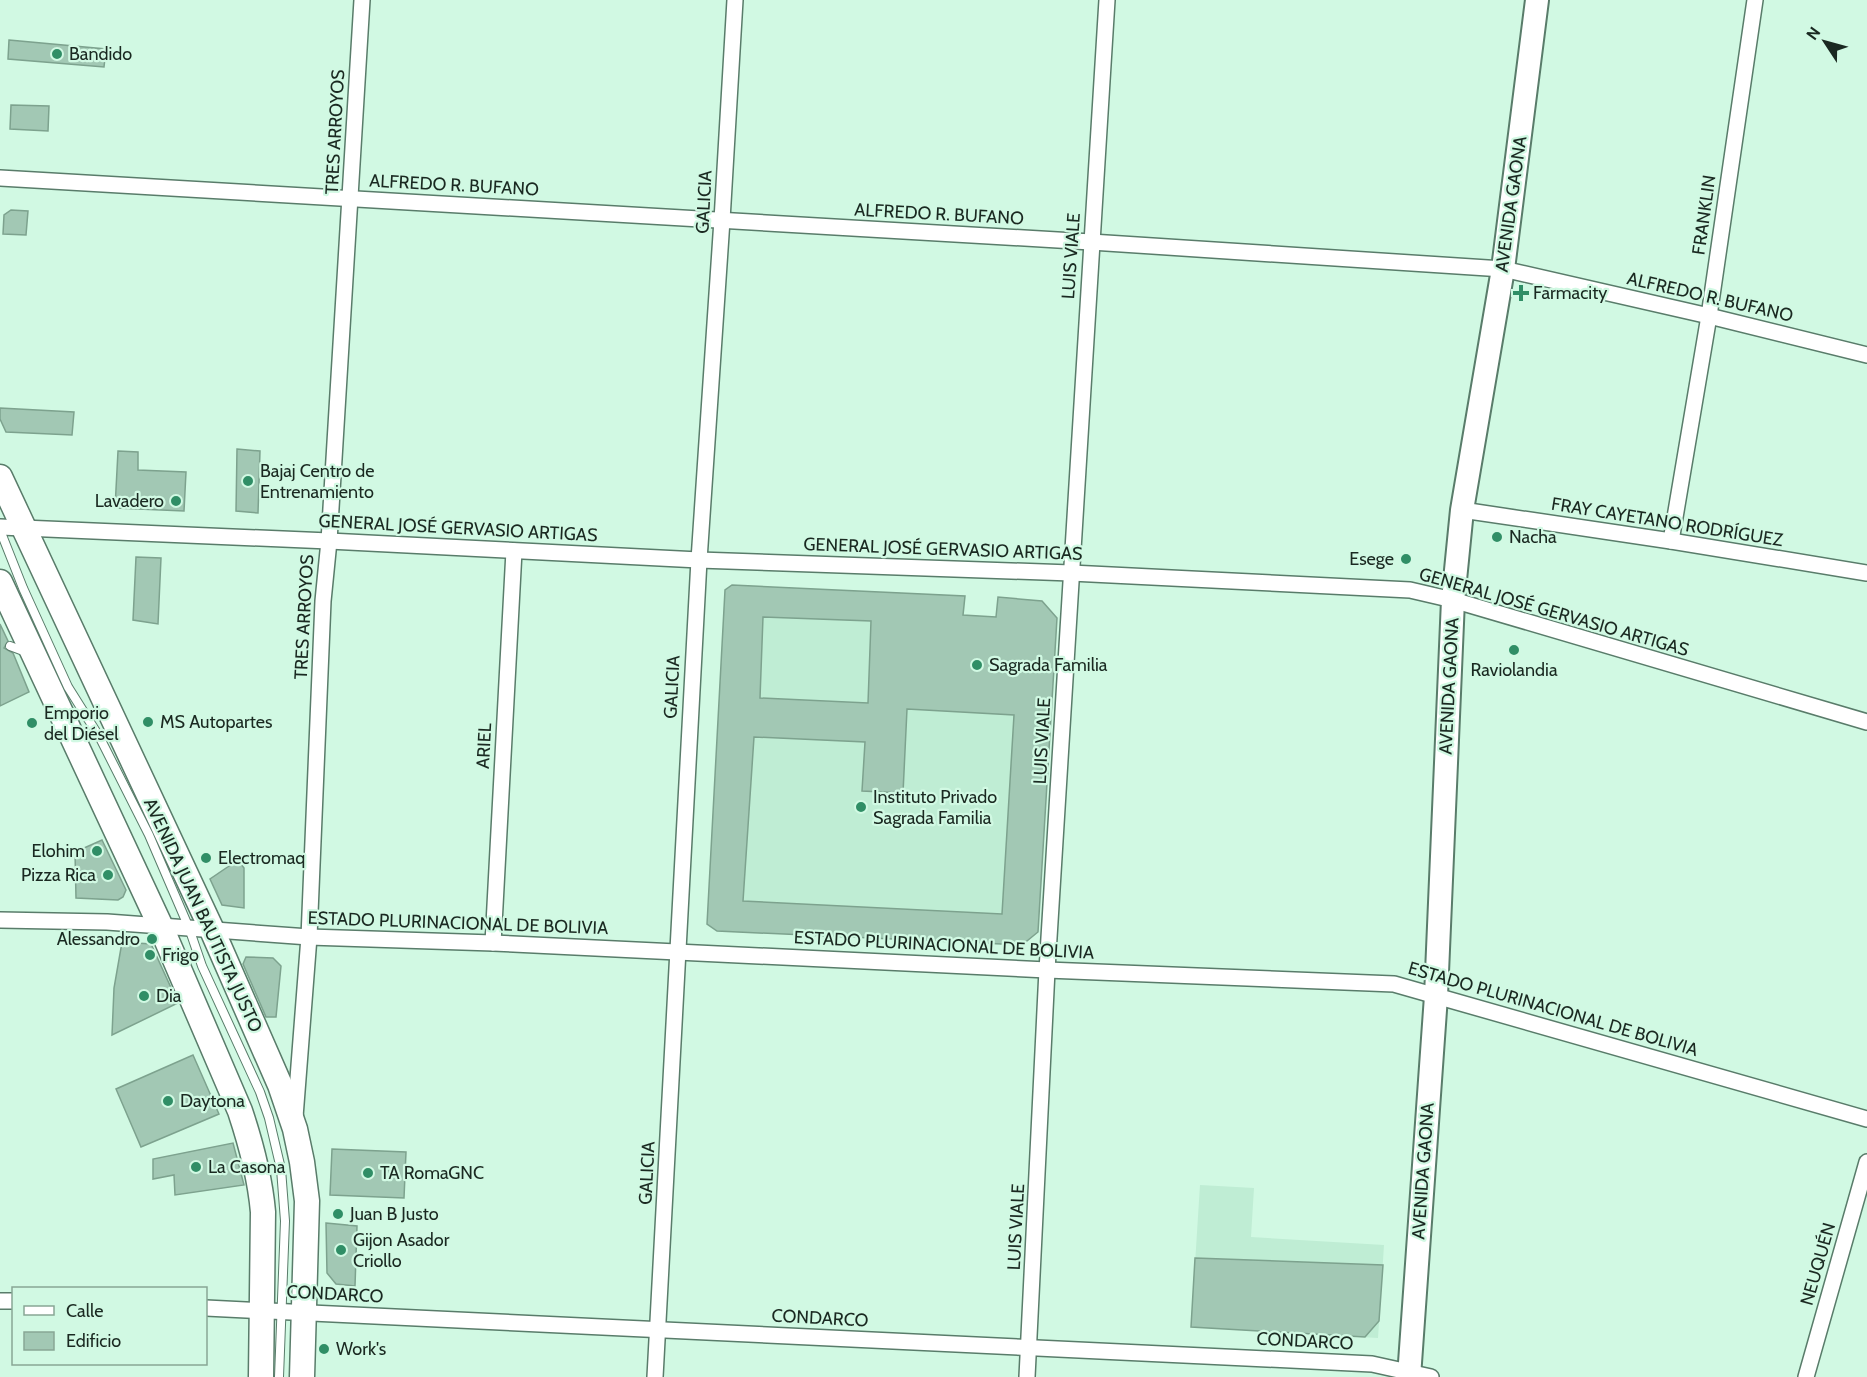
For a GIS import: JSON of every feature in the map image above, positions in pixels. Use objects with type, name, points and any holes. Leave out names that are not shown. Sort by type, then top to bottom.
[{"type":"main road","name":"AVENIDA GAONA","points":[[1409,1374],[1436,996],[1453,600],[1462,510],[1503,269],[1537,0]]},
{"type":"main road","name":"AVENIDA JUAN BAUTISTA JUSTO","points":[[0,477],[200,929],[280,1085],[295,1129],[307,1201],[282,1311],[261,1377]]},
{"type":"main road","name":"AVENIDA JUAN BAUTISTA JUSTO","points":[[0,582],[161,927],[240,1111],[251,1142],[261,1188],[263,1212],[282,1311],[302,1377]]},
{"type":"street","name":"TRES ARROYOS","points":[[295,1129],[309,937],[323,612],[362,0]]},
{"type":"street","name":"GALICIA","points":[[655,1377],[699,560],[735,0]]},
{"type":"street","name":"LUIS VIALE","points":[[1027,1377],[1047,970],[1107,0]]},
{"type":"street","name":"FRANKLIN","points":[[1671,541],[1709,316],[1755,0]]},
{"type":"street","name":"ALFREDO R. BUFANO","points":[[0,178],[1091,242],[1503,269],[1867,355]]},
{"type":"street","name":"FRAY CAYETANO RODRÍGUEZ","points":[[1462,510],[1867,573]]},
{"type":"street","name":"GENERAL JOSÉ GERVASIO ARTIGAS","points":[[0,528],[329,541],[699,560],[1071,573],[1410,590],[1453,600],[1867,722]]},
{"type":"street","name":"ARIEL","points":[[493,943],[514,551]]},
{"type":"street","name":"ESTADO PLURINACIONAL DE BOLIVIA","points":[[0,920],[107,922],[309,937],[678,951],[1047,970],[1394,984],[1867,1119]]},
{"type":"street","name":"NEUQUÉN","points":[[1806,1377],[1867,1162]]},
{"type":"street","name":"CONDARCO","points":[[207,1308],[1372,1364],[1409,1374],[1431,1377]]},
{"type":"lane","points":[[0,528],[23,588],[68,687],[100,738],[200,929],[202,966],[260,1092],[281,1169],[285,1221],[279,1377]]},
{"type":"lane","points":[[10,646],[33,654]]},
{"type":"shaded area","name":"Instituto Privado Sagrada Familia","points":[[732,585],[965,596],[959,712],[1014,715],[1002,914],[709,900],[725,590]]},
{"type":"shaded area","points":[[1200,1185],[1254,1188],[1251,1237],[1384,1245],[1378,1338],[1191,1327]]},
{"type":"building","name":"Bandido","points":[[9,40],[106,49],[104,67],[8,59]]},
{"type":"building","points":[[11,105],[49,106],[48,131],[10,129]]},
{"type":"building","points":[[11,210],[28,211],[26,235],[3,234],[4,215]]},
{"type":"building","points":[[0,408],[74,412],[72,435],[6,432],[0,419]]},
{"type":"building","name":"Bajaj Centro de Entrenamiento","points":[[237,449],[260,451],[258,513],[236,511]]},
{"type":"building","points":[[118,451],[138,452],[138,470],[186,472],[184,511],[115,508]]},
{"type":"building","points":[[136,557],[161,558],[158,624],[133,620]]},
{"type":"building","points":[[732,585],[965,596],[963,615],[996,617],[998,597],[1042,601],[1057,618],[1038,932],[1022,945],[717,931],[707,924],[725,590]],"holes":[[[763,617],[871,621],[868,703],[760,698]],[[907,709],[1014,715],[1002,914],[743,901],[754,737],[865,742],[862,791],[903,793]]]},
{"type":"building","points":[[0,624],[8,641],[4,648],[13,653],[29,692],[0,706]]},
{"type":"building","points":[[102,840],[126,890],[123,897],[118,900],[76,898],[75,852]]},
{"type":"building","points":[[238,860],[244,868],[244,908],[222,905],[210,879]]},
{"type":"building","name":"Dia","points":[[122,942],[151,944],[178,1003],[112,1035],[114,988]]},
{"type":"building","points":[[246,957],[273,958],[281,966],[276,1017],[266,1017],[243,964]]},
{"type":"building","name":"Daytona","points":[[193,1055],[219,1114],[141,1147],[116,1089]]},
{"type":"building","name":"La Casona","points":[[233,1143],[244,1185],[175,1195],[174,1175],[153,1179],[153,1159]]},
{"type":"building","name":"TA RomaGNC","points":[[332,1149],[406,1152],[404,1198],[330,1195]]},
{"type":"building","name":"Gijon Asador Criollo","points":[[326,1223],[357,1226],[355,1286],[336,1284],[327,1273]]},
{"type":"building","points":[[1195,1258],[1383,1265],[1379,1321],[1365,1337],[1191,1327]]},
{"type":"place","name":"Bandido","points":[[57,54]]},
{"type":"place","name":"Farmacity","points":[[1521,293]]},
{"type":"place","name":"Bajaj Centro de Entrenamiento","points":[[248,481]]},
{"type":"place","name":"Lavadero","points":[[176,501]]},
{"type":"place","name":"Nacha","points":[[1497,537]]},
{"type":"place","name":"Esege","points":[[1406,559]]},
{"type":"place","name":"Raviolandia","points":[[1514,650]]},
{"type":"place","name":"Sagrada Familia","points":[[977,665]]},
{"type":"place","name":"MS Autopartes","points":[[148,722]]},
{"type":"place","name":"Emporio del Diésel","points":[[32,723]]},
{"type":"place","name":"Instituto Privado Sagrada Familia","points":[[861,807]]},
{"type":"place","name":"Elohim","points":[[97,851]]},
{"type":"place","name":"Electromaq","points":[[206,858]]},
{"type":"place","name":"Pizza Rica","points":[[108,875]]},
{"type":"place","name":"Alessandro","points":[[152,939]]},
{"type":"place","name":"Frigo","points":[[150,955]]},
{"type":"place","name":"Dia","points":[[144,996]]},
{"type":"place","name":"Daytona","points":[[168,1101]]},
{"type":"place","name":"La Casona","points":[[196,1167]]},
{"type":"place","name":"TA RomaGNC","points":[[368,1173]]},
{"type":"place","name":"Juan B Justo","points":[[338,1214]]},
{"type":"place","name":"Gijon Asador Criollo","points":[[341,1250]]},
{"type":"place","name":"Work's","points":[[324,1349]]}]
